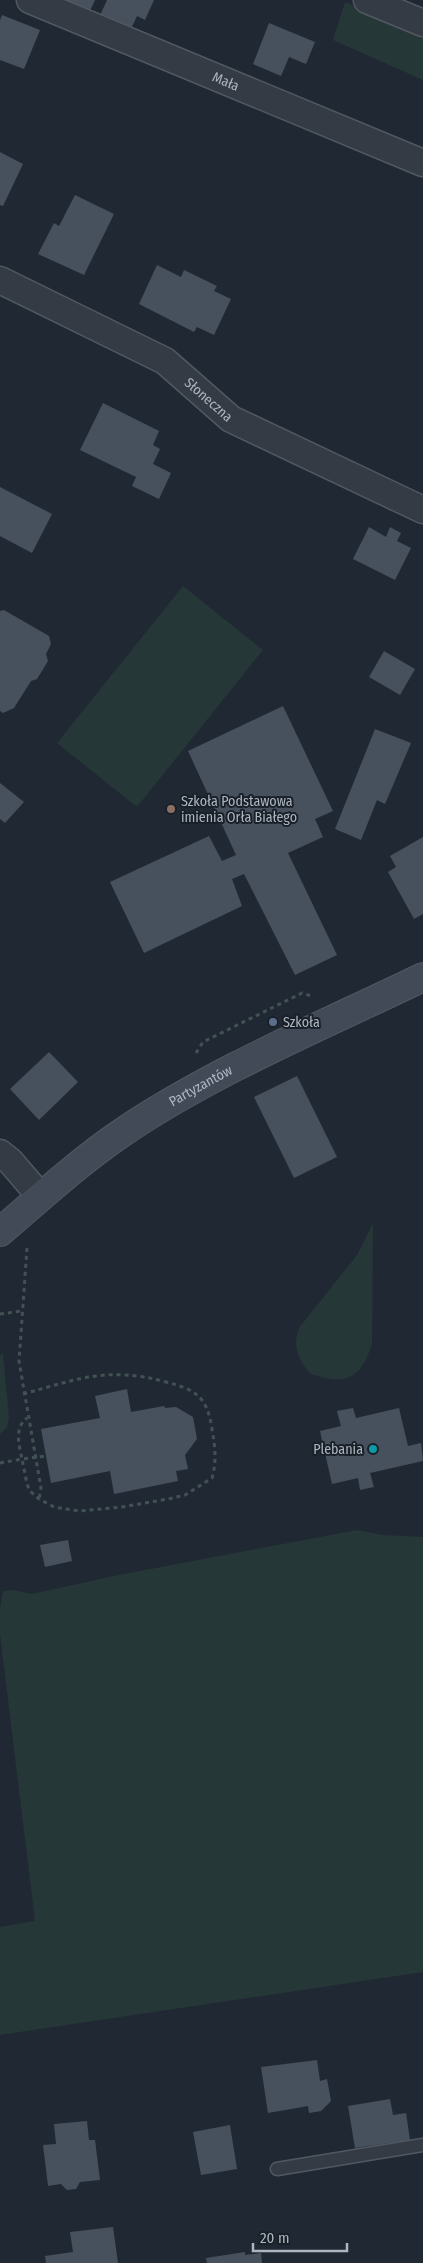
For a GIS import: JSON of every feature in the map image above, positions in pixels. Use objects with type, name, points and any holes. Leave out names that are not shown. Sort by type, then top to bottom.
[{"type":"street","name":"Mała","points":[[30,0],[423,163]]},
{"type":"street","points":[[367,0],[423,24]]},
{"type":"street","name":"Słoneczna","points":[[0,280],[165,361],[231,419],[423,510]]},
{"type":"street","name":"Partyzantów","points":[[0,1232],[41,1197],[124,1132],[214,1078],[423,977]]},
{"type":"street","points":[[0,1153],[10,1161],[41,1197]]},
{"type":"lane","points":[[277,2169],[423,2145]]},
{"type":"path","points":[[27,1247],[19,1361],[23,1394],[41,1488],[39,1499]]},
{"type":"path","points":[[0,1314],[22,1310]]},
{"type":"path","points":[[23,1394],[79,1378],[109,1374],[131,1374],[188,1388],[201,1397],[210,1412],[216,1464],[212,1478],[186,1495],[122,1507],[79,1510],[54,1507],[39,1499],[30,1491],[27,1484],[19,1431],[23,1422],[28,1418]]},
{"type":"path","points":[[0,1463],[46,1456]]},
{"type":"shaded area","points":[[345,2],[423,35],[423,80],[333,40]]},
{"type":"shaded area","points":[[183,586],[263,650],[137,807],[57,743]]},
{"type":"shaded area","points":[[373,1223],[372,1344],[368,1356],[363,1365],[351,1377],[334,1379],[311,1374],[303,1364],[296,1347],[299,1328],[357,1255]]},
{"type":"shaded area","points":[[3,1354],[9,1417],[7,1427],[0,1434],[0,1355]]},
{"type":"shaded area","points":[[357,1530],[383,1535],[423,1537],[423,1972],[0,2035],[0,1927],[35,1921],[0,1634],[0,1609],[3,1591],[14,1590],[31,1594],[119,1575]]},
{"type":"building","points":[[62,0],[95,0],[88,15]]},
{"type":"building","points":[[107,0],[154,0],[145,20],[137,16],[129,33],[98,20]]},
{"type":"building","points":[[2,15],[40,30],[24,69],[0,60],[0,20]]},
{"type":"building","points":[[269,23],[315,42],[306,64],[289,57],[281,76],[253,64]]},
{"type":"building","points":[[0,152],[23,164],[3,206],[0,205]]},
{"type":"building","points":[[75,195],[114,214],[84,275],[38,254],[54,223],[59,226]]},
{"type":"building","points":[[157,265],[181,277],[184,270],[217,286],[214,291],[231,299],[214,335],[197,327],[194,332],[139,304]]},
{"type":"building","points":[[103,403],[159,431],[153,445],[160,449],[153,464],[171,473],[159,499],[132,486],[136,477],[80,450]]},
{"type":"building","points":[[0,487],[52,514],[32,553],[0,536]]},
{"type":"building","points":[[369,527],[386,537],[390,527],[401,533],[397,541],[411,548],[395,580],[353,559]]},
{"type":"building","points":[[4,610],[49,636],[51,644],[46,654],[48,661],[37,679],[31,681],[14,708],[3,713],[0,711],[0,611]]},
{"type":"building","points":[[384,651],[415,669],[400,695],[369,677]]},
{"type":"building","points":[[283,706],[333,811],[315,819],[323,837],[288,853],[337,955],[295,975],[244,874],[232,879],[242,906],[144,953],[110,882],[209,836],[222,861],[236,855],[188,751]]},
{"type":"building","points":[[375,729],[411,743],[385,804],[377,800],[361,840],[335,829]]},
{"type":"building","points":[[0,783],[24,802],[5,823],[0,819]]},
{"type":"building","points":[[423,837],[423,914],[414,919],[388,872],[396,867],[390,856]]},
{"type":"building","points":[[49,1052],[78,1082],[39,1120],[10,1089]]},
{"type":"building","points":[[297,1076],[337,1157],[294,1178],[254,1097]]},
{"type":"building","points":[[127,1389],[131,1412],[164,1406],[165,1408],[176,1407],[193,1417],[197,1439],[185,1455],[188,1469],[176,1471],[178,1481],[114,1494],[110,1471],[51,1483],[41,1429],[100,1418],[95,1396]]},
{"type":"building","name":"Plebania","points":[[353,1408],[356,1418],[399,1408],[408,1446],[421,1443],[423,1461],[370,1473],[374,1487],[360,1490],[358,1478],[332,1484],[320,1431],[341,1426],[337,1411]]},
{"type":"building","points":[[68,1540],[72,1561],[45,1567],[40,1545]]},
{"type":"building","points":[[317,2060],[320,2081],[327,2079],[331,2101],[321,2111],[309,2113],[308,2106],[268,2113],[261,2067]]},
{"type":"building","points":[[390,2099],[393,2115],[406,2113],[410,2140],[355,2148],[348,2106]]},
{"type":"building","points":[[87,2121],[89,2140],[95,2140],[100,2180],[80,2182],[76,2189],[67,2190],[61,2184],[48,2186],[43,2145],[56,2144],[54,2124]]},
{"type":"building","points":[[230,2125],[237,2169],[201,2175],[193,2132]]},
{"type":"building","points":[[113,2227],[118,2263],[46,2263],[45,2256],[73,2252],[70,2232]]},
{"type":"building","points":[[245,2252],[245,2255],[261,2253],[262,2263],[207,2263],[206,2258]]},
{"type":"place","name":"Szkoła Podstawowa imienia Orła Białego","points":[[171,809]]},
{"type":"place","name":"Szkoła","points":[[273,1022]]},
{"type":"place","name":"Plebania","points":[[373,1449]]}]
